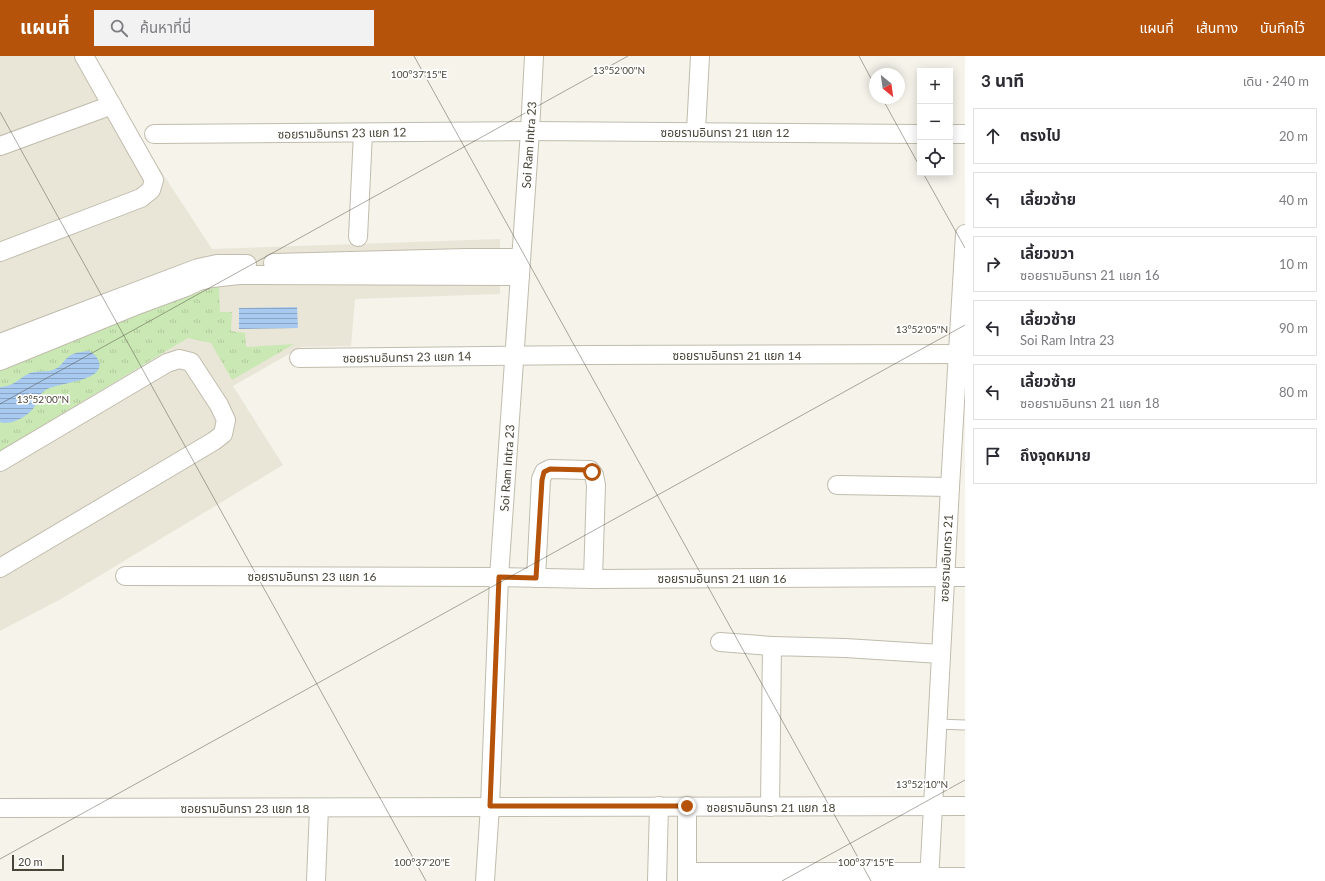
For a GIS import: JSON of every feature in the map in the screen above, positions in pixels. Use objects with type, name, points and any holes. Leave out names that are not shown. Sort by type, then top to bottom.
[{"type":"street","points":[[0,252],[141,198],[151,190],[154,180],[84,56]]},
{"type":"street","name":"Soi Ram Intra 23","points":[[485,881],[490,806],[499,577],[534,56]]},
{"type":"street","points":[[696,131],[700,56]]},
{"type":"street","points":[[0,146],[112,105]]},
{"type":"street","name":"ซอยรามอินทรา 21 แยก 12","points":[[530,131],[696,131],[917,134]]},
{"type":"street","name":"ซอยรามอินทรา 23 แยก 12","points":[[154,134],[530,131]]},
{"type":"street","points":[[358,237],[363,133]]},
{"type":"street","points":[[953,134],[965,134]]},
{"type":"street","name":"ซอยรามอินทรา 21","points":[[929,877],[950,487],[962,354],[965,234]]},
{"type":"street","points":[[0,343],[198,268],[217,264],[460,258],[521,267]]},
{"type":"street","points":[[0,362],[140,304],[212,278],[246,275],[521,267]]},
{"type":"street","name":"ซอยรามอินทรา 21 แยก 14","points":[[515,356],[962,354]]},
{"type":"street","name":"ซอยรามอินทรา 23 แยก 14","points":[[299,358],[515,356]]},
{"type":"street","points":[[0,462],[166,364],[179,359],[191,362],[219,405],[226,420],[224,434],[214,441],[0,568]]},
{"type":"street","points":[[536,578],[542,480],[544,472],[550,469],[590,470],[594,476],[596,486],[596,502],[594,579]]},
{"type":"street","points":[[837,485],[950,487]]},
{"type":"street","name":"ซอยรามอินทรา 23 แยก 16","points":[[125,576],[499,577]]},
{"type":"street","name":"ซอยรามอินทรา 21 แยก 16","points":[[499,577],[594,579],[965,577]]},
{"type":"street","points":[[720,642],[941,654]]},
{"type":"street","points":[[770,807],[772,646]]},
{"type":"street","name":"ซอยรามอินทรา 21 แยก 18","points":[[490,806],[965,806]]},
{"type":"street","name":"ซอยรามอินทรา 23 แยก 18","points":[[0,808],[319,808],[490,806]]},
{"type":"street","points":[[657,881],[658,806]]},
{"type":"street","points":[[687,806],[687,876],[965,877]]},
{"type":"street","points":[[316,881],[319,808]]},
{"type":"lane","points":[[937,724],[965,725]]},
{"type":"shaded area","points":[[0,56],[92,56],[129,122],[212,249],[500,239],[500,294],[355,299],[351,346],[301,347],[233,386],[283,465],[61,599],[0,631]]},
{"type":"green space","points":[[219,286],[220,312],[232,312],[231,331],[245,333],[246,347],[294,344],[232,380],[211,343],[188,338],[0,451],[0,369],[173,300]]},
{"type":"water","points":[[297,307],[298,328],[239,329],[239,308]]},
{"type":"water","points":[[89,351],[95,355],[99,362],[99,369],[95,374],[78,381],[44,391],[34,408],[26,416],[15,421],[5,423],[0,422],[0,387],[9,386],[30,373],[55,369],[71,355]]},
{"type":"route","points":[[592,472],[590,470],[550,469],[544,472],[542,475],[536,578],[499,577],[490,806],[687,806]]}]
